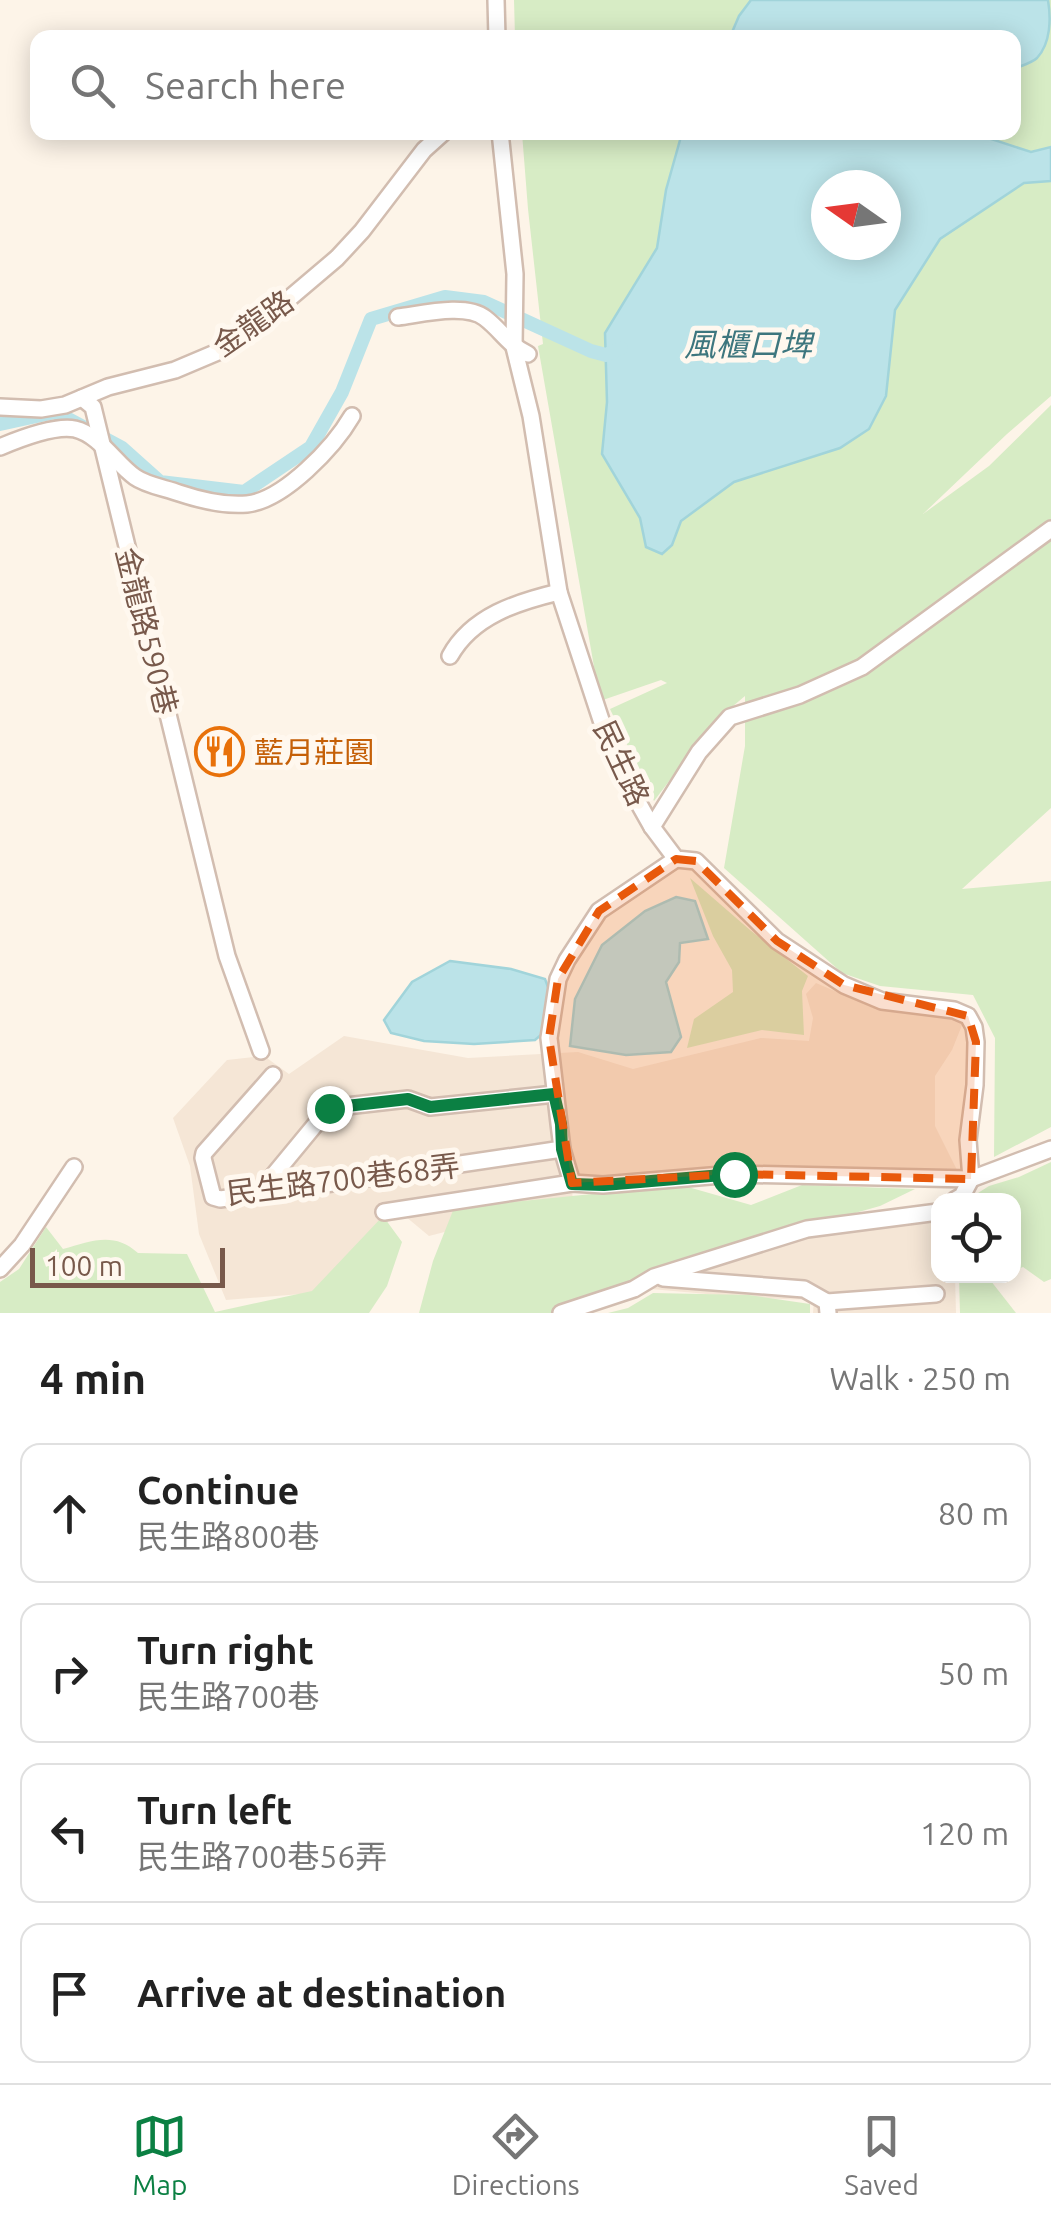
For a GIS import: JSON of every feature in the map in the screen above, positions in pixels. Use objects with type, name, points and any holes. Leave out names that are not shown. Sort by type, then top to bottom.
[{"type":"street","points":[[496,0],[497,30]]},
{"type":"street","name":"金龍路","points":[[0,407],[41,409],[175,370],[228,348],[338,258],[435,140]]},
{"type":"street","name":"民生路","points":[[501,140],[521,350],[559,592],[604,732],[621,772],[652,827],[676,858],[696,861],[777,941],[844,985],[882,1001],[954,1010],[968,1016],[976,1042],[968,1140],[972,1179]]},
{"type":"street","points":[[398,317],[462,310],[478,314],[521,350]]},
{"type":"street","name":"金龍路590巷","points":[[82,398],[93,407],[227,956],[261,1050]]},
{"type":"street","points":[[20,408],[27,436]]},
{"type":"street","points":[[0,447],[27,436],[71,428],[102,443],[135,478],[202,501],[246,504],[271,495],[304,472],[338,438],[352,416]]},
{"type":"street","points":[[652,827],[699,752],[730,716],[800,695],[862,667],[1051,530]]},
{"type":"street","points":[[450,656],[458,642],[480,622],[524,601],[559,592]]},
{"type":"street","points":[[572,1184],[562,1149],[548,1038],[558,979],[600,911],[676,858]]},
{"type":"street","name":"民生路700巷68弄","points":[[273,1074],[203,1158],[213,1197],[258,1194],[562,1149]]},
{"type":"street","points":[[258,1194],[329,1108],[408,1099],[430,1107],[554,1094]]},
{"type":"street","points":[[384,1212],[572,1184],[734,1174],[972,1179],[1051,1149]]},
{"type":"street","points":[[0,1269],[22,1245],[74,1167]]},
{"type":"street","points":[[964,1193],[972,1179]]},
{"type":"street","points":[[561,1313],[634,1288],[654,1277],[807,1229],[931,1213]]},
{"type":"street","points":[[654,1277],[804,1289],[828,1307],[936,1294]]},
{"type":"highlighted area","points":[[676,859],[696,861],[777,941],[844,985],[968,1016],[976,1042],[971,1179],[734,1174],[572,1183],[549,1038],[558,979],[599,911]]},
{"type":"shaded area","points":[[816,983],[874,1008],[946,1011],[962,1025],[935,1076],[935,1126],[957,1170],[949,1182],[751,1173],[572,1182],[573,1212],[487,1221],[429,1236],[399,1211],[314,1293],[226,1300],[199,1234],[190,1166],[173,1118],[227,1060],[264,1056],[289,1074],[344,1036],[468,1058],[578,1052],[633,1069],[761,1038],[809,1041],[813,1018],[806,994]]},
{"type":"shaded area","points":[[931,1217],[931,1283],[955,1283],[956,1313],[813,1313],[814,1300],[651,1289],[749,1251],[831,1232]]},
{"type":"green space","points":[[514,0],[1051,0],[1051,396],[923,514],[989,466],[1051,405],[1051,808],[962,889],[1051,881],[1051,1127],[994,1157],[995,1038],[973,995],[880,986],[842,973],[724,868],[745,746],[745,696],[714,722],[654,801],[610,709],[667,683],[661,680],[600,701],[538,346],[543,344],[523,140],[1021,140],[1021,30],[515,30]]},
{"type":"green space","points":[[690,878],[808,976],[802,991],[804,1035],[762,1030],[687,1048],[694,1019],[733,992],[732,970],[713,936]]},
{"type":"green space","points":[[1051,1162],[1051,1279],[1044,1282],[1021,1268],[1021,1193],[978,1193]]},
{"type":"green space","points":[[681,1185],[751,1205],[802,1185],[915,1189],[880,1206],[697,1257],[561,1313],[419,1313],[433,1261],[454,1208]]},
{"type":"green space","points":[[383,1216],[402,1242],[387,1286],[369,1313],[0,1313],[0,1282],[19,1269],[46,1227],[63,1249],[111,1240],[138,1253],[187,1254],[215,1312],[312,1291]]},
{"type":"green space","points":[[959,1283],[992,1283],[1016,1313],[960,1313]]},
{"type":"green space","points":[[653,1293],[749,1295],[810,1304],[810,1313],[608,1313],[628,1308]]},
{"type":"water","points":[[751,0],[1048,0],[1050,15],[1045,45],[1037,58],[1021,66],[1021,30],[733,30]]},
{"type":"water","name":"風櫃口埤","points":[[680,140],[994,140],[1031,152],[1051,147],[1051,181],[1024,183],[940,239],[895,310],[886,396],[869,429],[840,448],[734,482],[681,521],[672,545],[662,554],[646,547],[640,518],[602,454],[607,402],[605,333],[657,248],[666,190]]},
{"type":"water","points":[[676,897],[695,901],[708,939],[680,943],[679,962],[666,982],[681,1037],[671,1052],[626,1055],[570,1046],[575,999],[602,945],[645,911]]},
{"type":"water","points":[[450,961],[511,969],[545,979],[551,995],[548,1029],[535,1040],[474,1044],[424,1041],[391,1033],[384,1020],[412,982]]},
{"type":"waterway","points":[[0,424],[55,412],[122,448],[160,482],[244,492],[311,447],[342,392],[371,319],[445,297],[484,302],[591,351],[606,355],[621,348]]},
{"type":"place","name":"藍月莊園","points":[[219,752]]},
{"type":"route","points":[[329,1108],[408,1099],[430,1107],[554,1094],[572,1184],[734,1174]]}]
